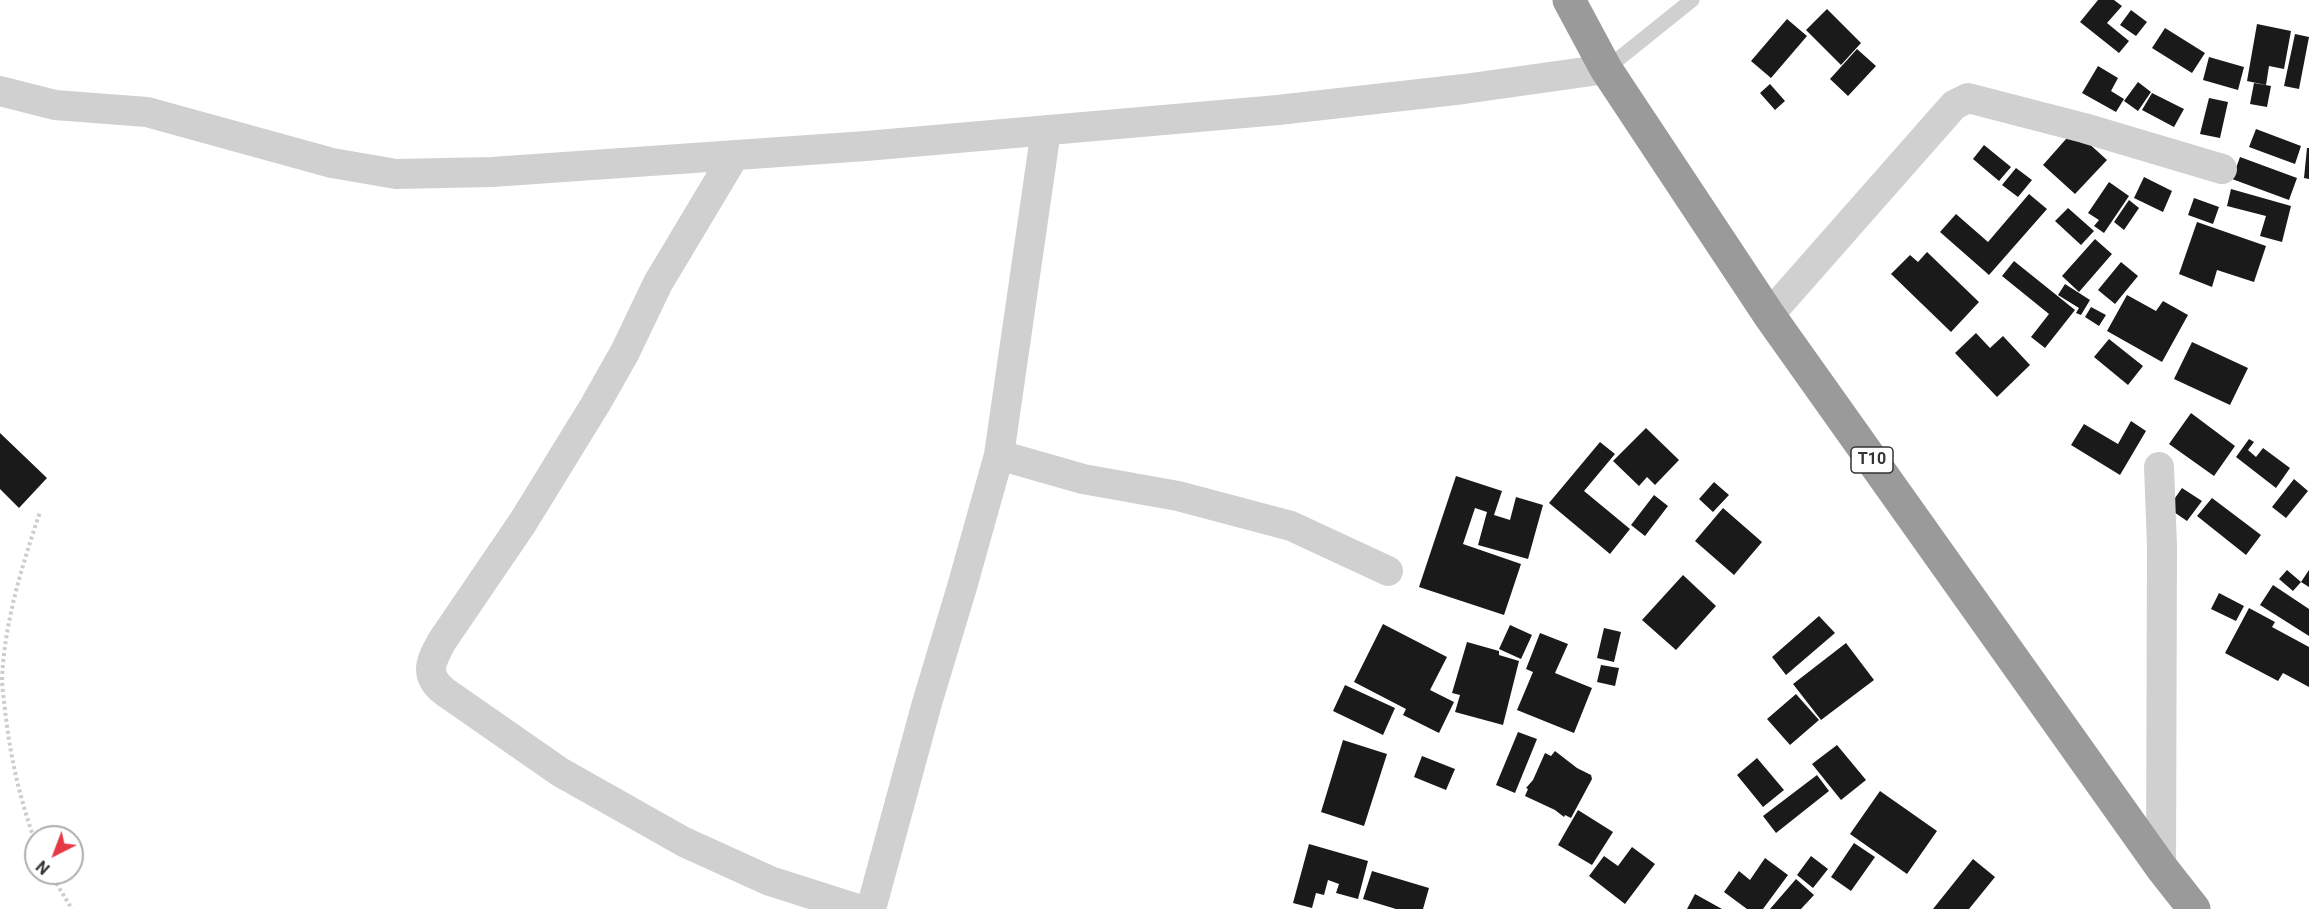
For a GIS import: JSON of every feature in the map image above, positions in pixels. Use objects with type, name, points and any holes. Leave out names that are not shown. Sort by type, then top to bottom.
[{"type":"highway","name":"T10","points":[[1569,0],[1606,69],[1769,315],[2193,909]]},
{"type":"street","points":[[0,91],[55,105],[147,112],[332,163],[396,174],[492,172],[734,156],[1278,110],[1606,69]]},
{"type":"street","points":[[1769,315],[1954,105],[1968,98],[2084,128],[2222,169]]},
{"type":"street","points":[[871,909],[927,703],[999,455],[1046,130]]},
{"type":"street","points":[[734,156],[658,283],[625,352],[589,416],[523,522],[442,641],[432,659],[431,674],[436,684],[445,692],[560,771],[684,842],[770,881],[858,909]]},
{"type":"street","points":[[999,455],[1083,479],[1178,496],[1291,526],[1388,571]]},
{"type":"street","points":[[2159,467],[2162,546],[2161,867]]},
{"type":"lane","points":[[1606,69],[1692,0]]},
{"type":"path","points":[[29,825],[9,748],[2,679],[8,628],[19,574],[40,512]]},
{"type":"path","points":[[57,885],[72,909]]},
{"type":"building","points":[[2098,0],[2114,0],[2122,6],[2107,23],[2129,41],[2119,53],[2080,22]]},
{"type":"building","points":[[1827,9],[1861,43],[1841,65],[1806,30]]},
{"type":"building","points":[[2131,10],[2147,22],[2136,36],[2120,25]]},
{"type":"building","points":[[1787,19],[1807,36],[1771,78],[1751,61]]},
{"type":"building","points":[[2257,24],[2291,31],[2284,69],[2269,66],[2266,85],[2247,81]]},
{"type":"building","points":[[2165,28],[2205,53],[2192,73],[2152,48]]},
{"type":"building","points":[[2295,34],[2309,37],[2299,89],[2284,86]]},
{"type":"building","points":[[1857,49],[1876,66],[1848,96],[1830,79]]},
{"type":"building","points":[[2209,57],[2244,67],[2238,90],[2203,80]]},
{"type":"building","points":[[2098,66],[2118,78],[2111,91],[2124,99],[2116,112],[2082,93]]},
{"type":"building","points":[[2138,82],[2151,92],[2138,111],[2124,101]]},
{"type":"building","points":[[2254,83],[2271,86],[2267,107],[2250,104]]},
{"type":"building","points":[[1770,84],[1785,101],[1775,110],[1760,93]]},
{"type":"building","points":[[2152,93],[2184,109],[2174,127],[2142,110]]},
{"type":"building","points":[[2209,98],[2228,102],[2220,138],[2200,134]]},
{"type":"building","points":[[2256,129],[2301,146],[2295,164],[2249,147]]},
{"type":"building","points":[[2074,130],[2107,160],[2075,194],[2043,165]]},
{"type":"building","points":[[1984,145],[2011,167],[1999,181],[1973,159]]},
{"type":"building","points":[[2307,148],[2309,148],[2309,179],[2304,178]]},
{"type":"building","points":[[2240,157],[2297,178],[2289,200],[2232,179]]},
{"type":"building","points":[[2016,168],[2032,180],[2018,197],[2002,185]]},
{"type":"building","points":[[2144,177],[2172,191],[2163,212],[2134,198]]},
{"type":"building","points":[[2109,182],[2129,196],[2104,233],[2094,226],[2099,220],[2088,213]]},
{"type":"building","points":[[2231,189],[2291,206],[2282,242],[2260,236],[2266,216],[2227,206]]},
{"type":"building","points":[[2029,194],[2047,209],[1989,275],[1940,232],[1956,214],[1988,242]]},
{"type":"building","points":[[2194,198],[2219,207],[2213,224],[2188,215]]},
{"type":"building","points":[[2129,200],[2139,208],[2124,230],[2114,222]]},
{"type":"building","points":[[2068,208],[2094,231],[2081,245],[2055,221]]},
{"type":"building","points":[[2197,222],[2266,246],[2254,282],[2217,270],[2212,287],[2179,274]]},
{"type":"building","points":[[2095,239],[2112,254],[2079,292],[2062,276]]},
{"type":"building","points":[[1927,252],[1979,302],[1951,332],[1891,274],[1910,255],[1918,262]]},
{"type":"building","points":[[2014,261],[2075,310],[2045,348],[2031,337],[2049,314],[2002,276]]},
{"type":"building","points":[[2121,262],[2138,276],[2115,304],[2098,290]]},
{"type":"building","points":[[2065,284],[2090,300],[2081,315],[2076,313],[2079,308],[2058,295]]},
{"type":"building","points":[[2127,295],[2156,311],[2163,301],[2188,315],[2162,362],[2107,331]]},
{"type":"building","points":[[2091,307],[2106,315],[2099,326],[2085,317]]},
{"type":"building","points":[[1976,333],[1990,348],[2003,336],[2030,365],[1997,397],[1955,353]]},
{"type":"building","points":[[2109,339],[2143,366],[2128,385],[2094,357]]},
{"type":"building","points":[[2192,342],[2248,368],[2230,405],[2174,379]]},
{"type":"building","points":[[2191,413],[2235,446],[2214,476],[2169,444]]},
{"type":"building","points":[[2131,421],[2146,431],[2120,475],[2071,445],[2084,424],[2118,444]]},
{"type":"building","points":[[1646,428],[1679,460],[1655,485],[1647,477],[1639,486],[1613,461]]},
{"type":"building","points":[[0,433],[47,478],[19,508],[0,489]]},
{"type":"building","points":[[2249,439],[2254,442],[2248,450],[2256,457],[2263,448],[2290,468],[2276,488],[2236,457]]},
{"type":"building","points":[[1600,442],[1615,454],[1584,491],[1630,529],[1610,554],[1549,503]]},
{"type":"building","points":[[1456,476],[1502,491],[1494,515],[1510,520],[1516,497],[1543,505],[1528,559],[1478,545],[1487,512],[1475,508],[1463,544],[1521,564],[1504,615],[1419,587]]},
{"type":"building","points":[[2294,479],[2308,491],[2286,518],[2272,507]]},
{"type":"building","points":[[1714,482],[1729,495],[1713,512],[1699,499]]},
{"type":"building","points":[[2182,488],[2202,501],[2187,521],[2168,508]]},
{"type":"building","points":[[1654,495],[1668,506],[1645,536],[1631,525]]},
{"type":"building","points":[[2212,498],[2261,535],[2246,555],[2197,516]]},
{"type":"building","points":[[1723,508],[1762,542],[1734,575],[1695,541]]},
{"type":"building","points":[[2287,570],[2301,582],[2293,591],[2279,579]]},
{"type":"building","points":[[2309,570],[2309,587],[2301,582]]},
{"type":"building","points":[[1683,575],[1716,606],[1676,650],[1642,620]]},
{"type":"building","points":[[2273,585],[2309,609],[2309,636],[2260,605]]},
{"type":"building","points":[[2219,593],[2244,606],[2236,621],[2211,609]]},
{"type":"building","points":[[2249,608],[2275,622],[2272,627],[2309,647],[2309,687],[2283,673],[2278,681],[2225,653]]},
{"type":"building","points":[[1819,616],[1835,633],[1786,675],[1772,657]]},
{"type":"building","points":[[1383,624],[1447,657],[1430,690],[1454,702],[1439,733],[1403,715],[1406,709],[1354,682]]},
{"type":"building","points":[[1510,625],[1532,635],[1521,659],[1499,649]]},
{"type":"building","points":[[1604,628],[1621,632],[1614,662],[1597,658]]},
{"type":"building","points":[[1540,633],[1568,644],[1555,673],[1592,688],[1574,733],[1517,710],[1533,672],[1526,669]]},
{"type":"building","points":[[1467,642],[1499,651],[1499,655],[1519,661],[1503,725],[1455,712],[1460,695],[1452,693]]},
{"type":"building","points":[[1846,643],[1874,680],[1821,720],[1793,684]]},
{"type":"building","points":[[1601,665],[1619,668],[1615,686],[1597,682]]},
{"type":"building","points":[[1345,685],[1395,708],[1383,735],[1333,711]]},
{"type":"building","points":[[1796,694],[1819,720],[1790,745],[1767,719]]},
{"type":"building","points":[[1518,732],[1537,739],[1515,793],[1496,785]]},
{"type":"building","points":[[1343,740],[1387,754],[1364,826],[1321,812]]},
{"type":"building","points":[[1837,745],[1866,780],[1841,800],[1812,764]]},
{"type":"building","points":[[1555,751],[1577,768],[1591,775],[1592,779],[1571,818],[1565,815],[1564,817],[1555,810],[1525,796],[1528,789],[1526,788],[1533,780],[1545,753],[1551,756]]},
{"type":"building","points":[[1422,756],[1455,769],[1446,790],[1414,777]]},
{"type":"building","points":[[1757,758],[1784,790],[1763,807],[1737,775]]},
{"type":"building","points":[[1817,775],[1829,791],[1776,833],[1763,816]]},
{"type":"building","points":[[1880,791],[1937,831],[1907,874],[1850,834]]},
{"type":"building","points":[[1578,810],[1613,832],[1592,865],[1558,845]]},
{"type":"building","points":[[1854,843],[1875,857],[1851,891],[1831,877]]},
{"type":"building","points":[[1309,844],[1368,861],[1358,899],[1336,893],[1339,884],[1328,880],[1324,895],[1316,893],[1312,908],[1293,903]]},
{"type":"building","points":[[1632,847],[1655,864],[1625,904],[1589,876],[1604,856],[1618,866]]},
{"type":"building","points":[[1811,856],[1828,869],[1813,888],[1797,875]]},
{"type":"building","points":[[1765,858],[1788,875],[1763,909],[1747,909],[1724,892],[1739,871],[1750,880]]},
{"type":"building","points":[[1973,859],[1995,877],[1969,909],[1933,909]]},
{"type":"building","points":[[1372,871],[1429,888],[1423,909],[1396,909],[1363,899]]},
{"type":"building","points":[[1796,879],[1814,895],[1801,909],[1770,909]]},
{"type":"building","points":[[1695,894],[1722,909],[1687,909]]}]
